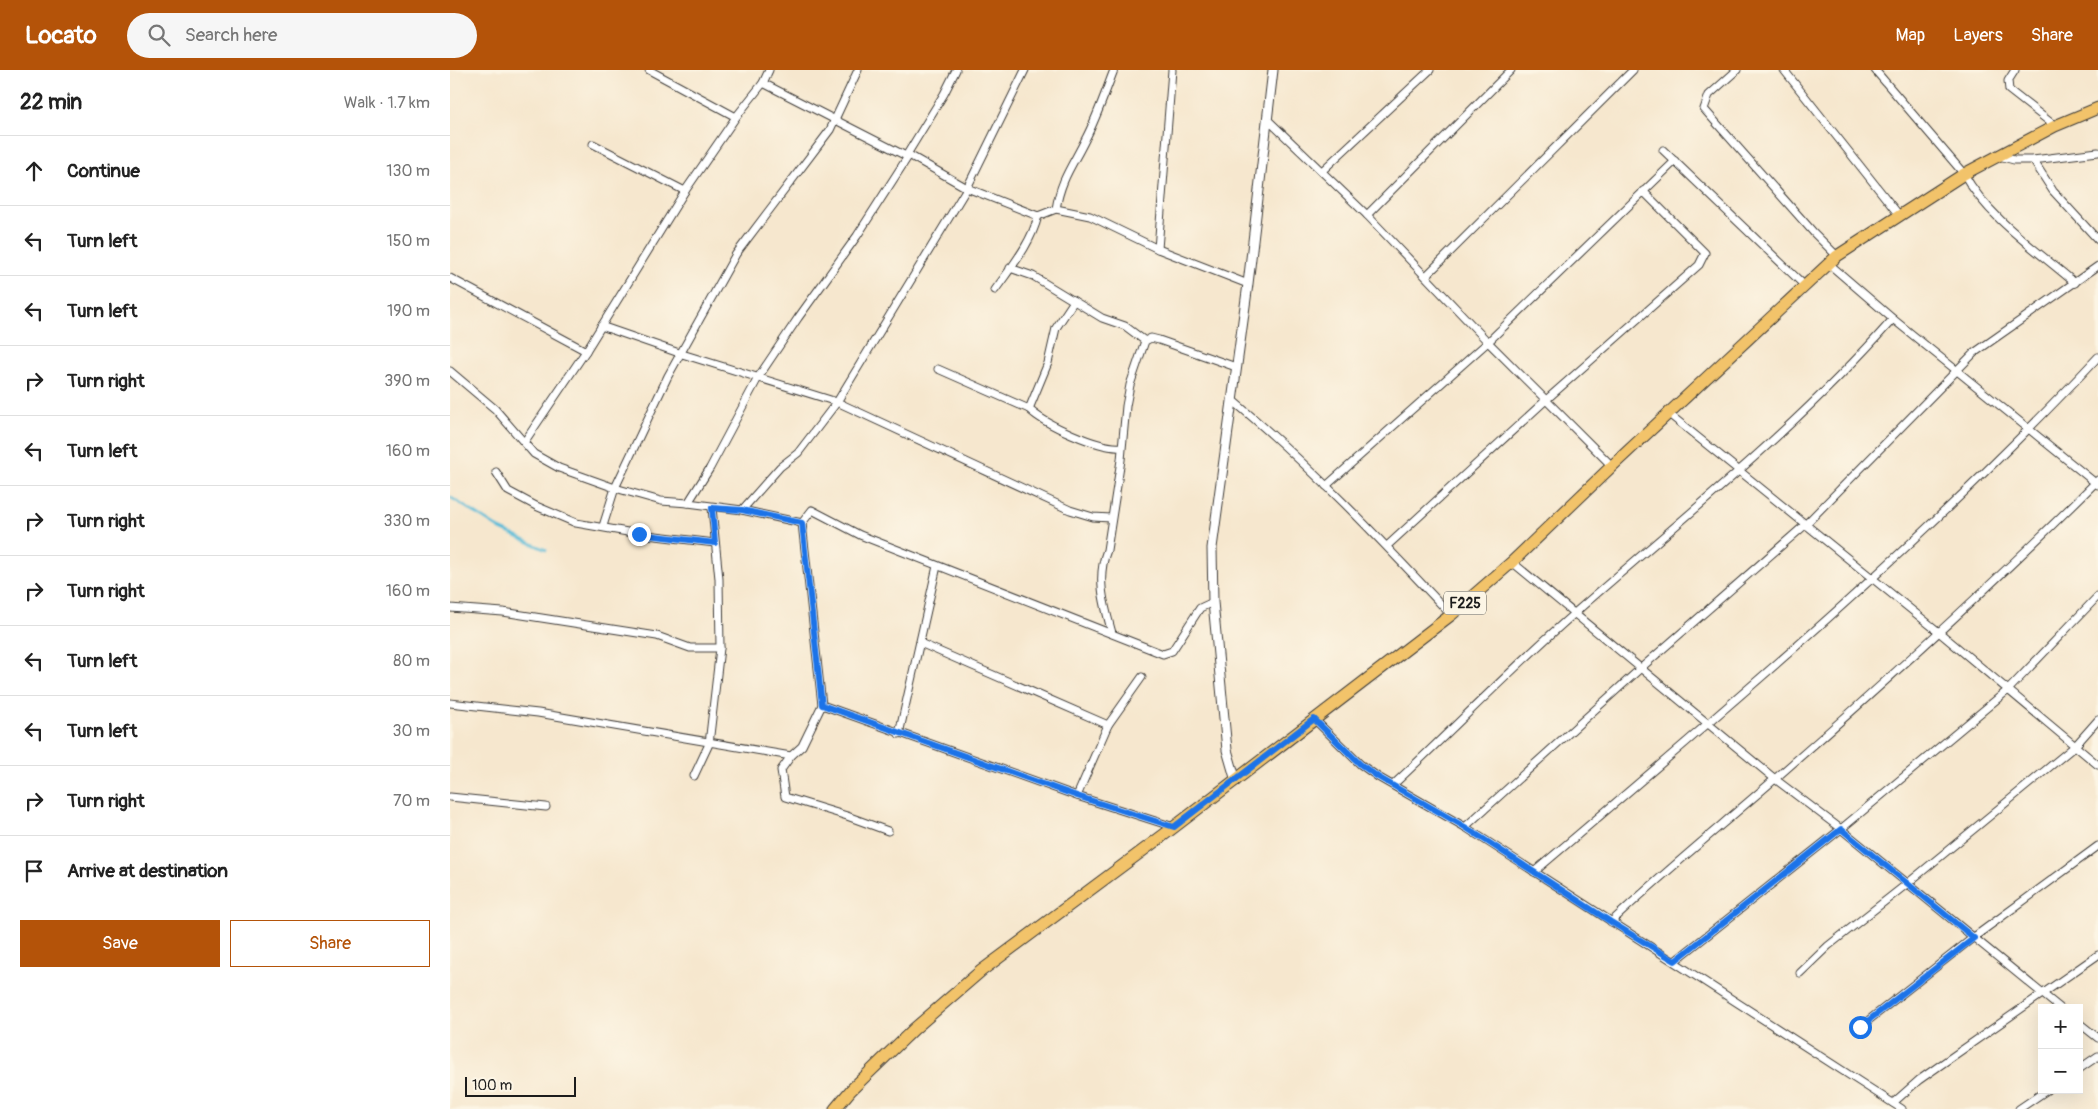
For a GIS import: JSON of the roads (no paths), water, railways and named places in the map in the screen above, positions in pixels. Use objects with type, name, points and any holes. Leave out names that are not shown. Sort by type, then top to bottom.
[{"type":"main road","name":"F225","points":[[835,1109],[851,1090],[914,1029],[981,971],[1174,827],[1451,615],[1512,562],[1804,285],[1833,260],[1964,174],[2055,126],[2098,108]]},
{"type":"street","points":[[649,70],[736,117]]},
{"type":"street","points":[[525,441],[632,280],[643,257],[685,191],[736,117],[763,83],[769,70]]},
{"type":"street","points":[[603,526],[615,488],[668,376],[682,354],[736,254],[830,130],[858,70]]},
{"type":"street","points":[[688,503],[710,468],[759,376],[857,236],[908,155],[956,70]]},
{"type":"street","points":[[742,510],[780,468],[798,453],[837,402],[967,188],[1025,70]]},
{"type":"street","points":[[1056,209],[1059,192],[1065,176],[1086,139],[1114,70]]},
{"type":"street","points":[[1158,249],[1172,70]]},
{"type":"street","points":[[1236,780],[1227,750],[1212,602],[1212,548],[1248,284],[1273,70]]},
{"type":"street","points":[[1323,170],[1430,70]]},
{"type":"street","points":[[1367,214],[1511,70]]},
{"type":"street","points":[[1426,276],[1633,70]]},
{"type":"street","points":[[1611,922],[1659,877],[1775,779],[1940,632],[2097,482],[2028,430],[1893,319],[1833,260],[1814,233],[1704,109],[1710,95],[1737,70]]},
{"type":"street","points":[[1784,70],[1900,215]]},
{"type":"street","points":[[1875,70],[1964,174],[1974,192],[1991,211],[2074,283]]},
{"type":"street","points":[[2015,70],[2008,81],[2009,90],[2055,126]]},
{"type":"street","points":[[763,83],[834,120],[908,155],[967,188],[1038,216],[1056,209],[1090,216],[1158,249],[1248,284]]},
{"type":"street","points":[[1268,119],[1367,214],[1488,342],[1612,466]]},
{"type":"street","points":[[593,144],[685,191]]},
{"type":"street","points":[[1663,150],[1804,285]]},
{"type":"street","points":[[1999,156],[2014,160],[2033,160],[2098,152]]},
{"type":"street","points":[[2033,160],[2053,191],[2098,240]]},
{"type":"street","points":[[1326,486],[1488,342],[1675,161]]},
{"type":"street","points":[[1387,546],[1546,400],[1699,264],[1705,253],[1643,192]]},
{"type":"street","points":[[995,290],[1019,257],[1035,229],[1038,216]]},
{"type":"street","points":[[1465,827],[1641,668],[1805,525],[1974,354],[2098,266]]},
{"type":"street","points":[[1010,268],[1033,276],[1102,318],[1125,326],[1145,341]]},
{"type":"street","points":[[450,278],[586,351]]},
{"type":"street","points":[[1029,409],[1048,363],[1052,337],[1074,301]]},
{"type":"street","points":[[1393,786],[1575,613],[1740,470],[1862,354],[1893,319]]},
{"type":"street","points":[[601,326],[682,354],[759,376],[837,402],[1070,510],[1093,517],[1111,518]]},
{"type":"street","points":[[1112,633],[1101,594],[1102,563],[1107,550],[1121,460],[1121,447],[1130,384],[1145,341],[1151,338],[1159,340],[1236,367]]},
{"type":"street","points":[[1534,872],[1873,580],[2028,430],[2098,357]]},
{"type":"street","points":[[938,370],[1029,409],[1037,417],[1078,436],[1111,448],[1121,447]]},
{"type":"street","points":[[450,371],[495,409],[525,441],[534,454],[559,468],[615,488],[661,501],[742,510],[802,523]]},
{"type":"street","points":[[1231,399],[1326,486],[1387,546],[1451,615]]},
{"type":"street","points":[[1669,414],[1940,632],[2098,765]]},
{"type":"street","points":[[496,472],[508,491],[536,506],[576,523],[603,526],[639,534],[715,543]]},
{"type":"street","points":[[694,776],[709,744],[720,648],[719,579],[712,508]]},
{"type":"street","points":[[888,831],[785,797],[781,770],[790,756],[802,746],[822,705],[802,523],[812,510],[844,528],[1163,654],[1172,651],[1200,608],[1212,602]]},
{"type":"street","points":[[1512,562],[1775,779],[1841,829],[2055,1004]]},
{"type":"street","points":[[899,734],[937,566]]},
{"type":"street","points":[[1675,961],[1841,829],[2008,690],[2098,596]]},
{"type":"street","points":[[450,608],[503,612],[657,636],[690,648],[720,648]]},
{"type":"street","points":[[920,643],[1108,725]]},
{"type":"street","points":[[1077,796],[1108,725],[1142,677]]},
{"type":"street","points":[[450,703],[538,713],[709,744],[790,756]]},
{"type":"street","points":[[822,705],[1077,796],[1174,827]]},
{"type":"street","points":[[1314,719],[1360,764],[1393,786],[1465,827],[1902,1109]]},
{"type":"street","points":[[1800,973],[1828,946],[1908,884],[2075,746],[2098,720]]},
{"type":"street","points":[[450,797],[546,807]]},
{"type":"street","points":[[1860,1027],[1974,938],[2098,846]]},
{"type":"street","points":[[1893,1103],[1919,1080],[2098,955]]},
{"type":"street","points":[[2083,1026],[2098,1038]]},
{"type":"street","points":[[2083,1066],[2098,1056]]},
{"type":"street","points":[[2019,1109],[2041,1094]]},
{"type":"waterway","points":[[450,497],[500,529],[546,550]]}]
